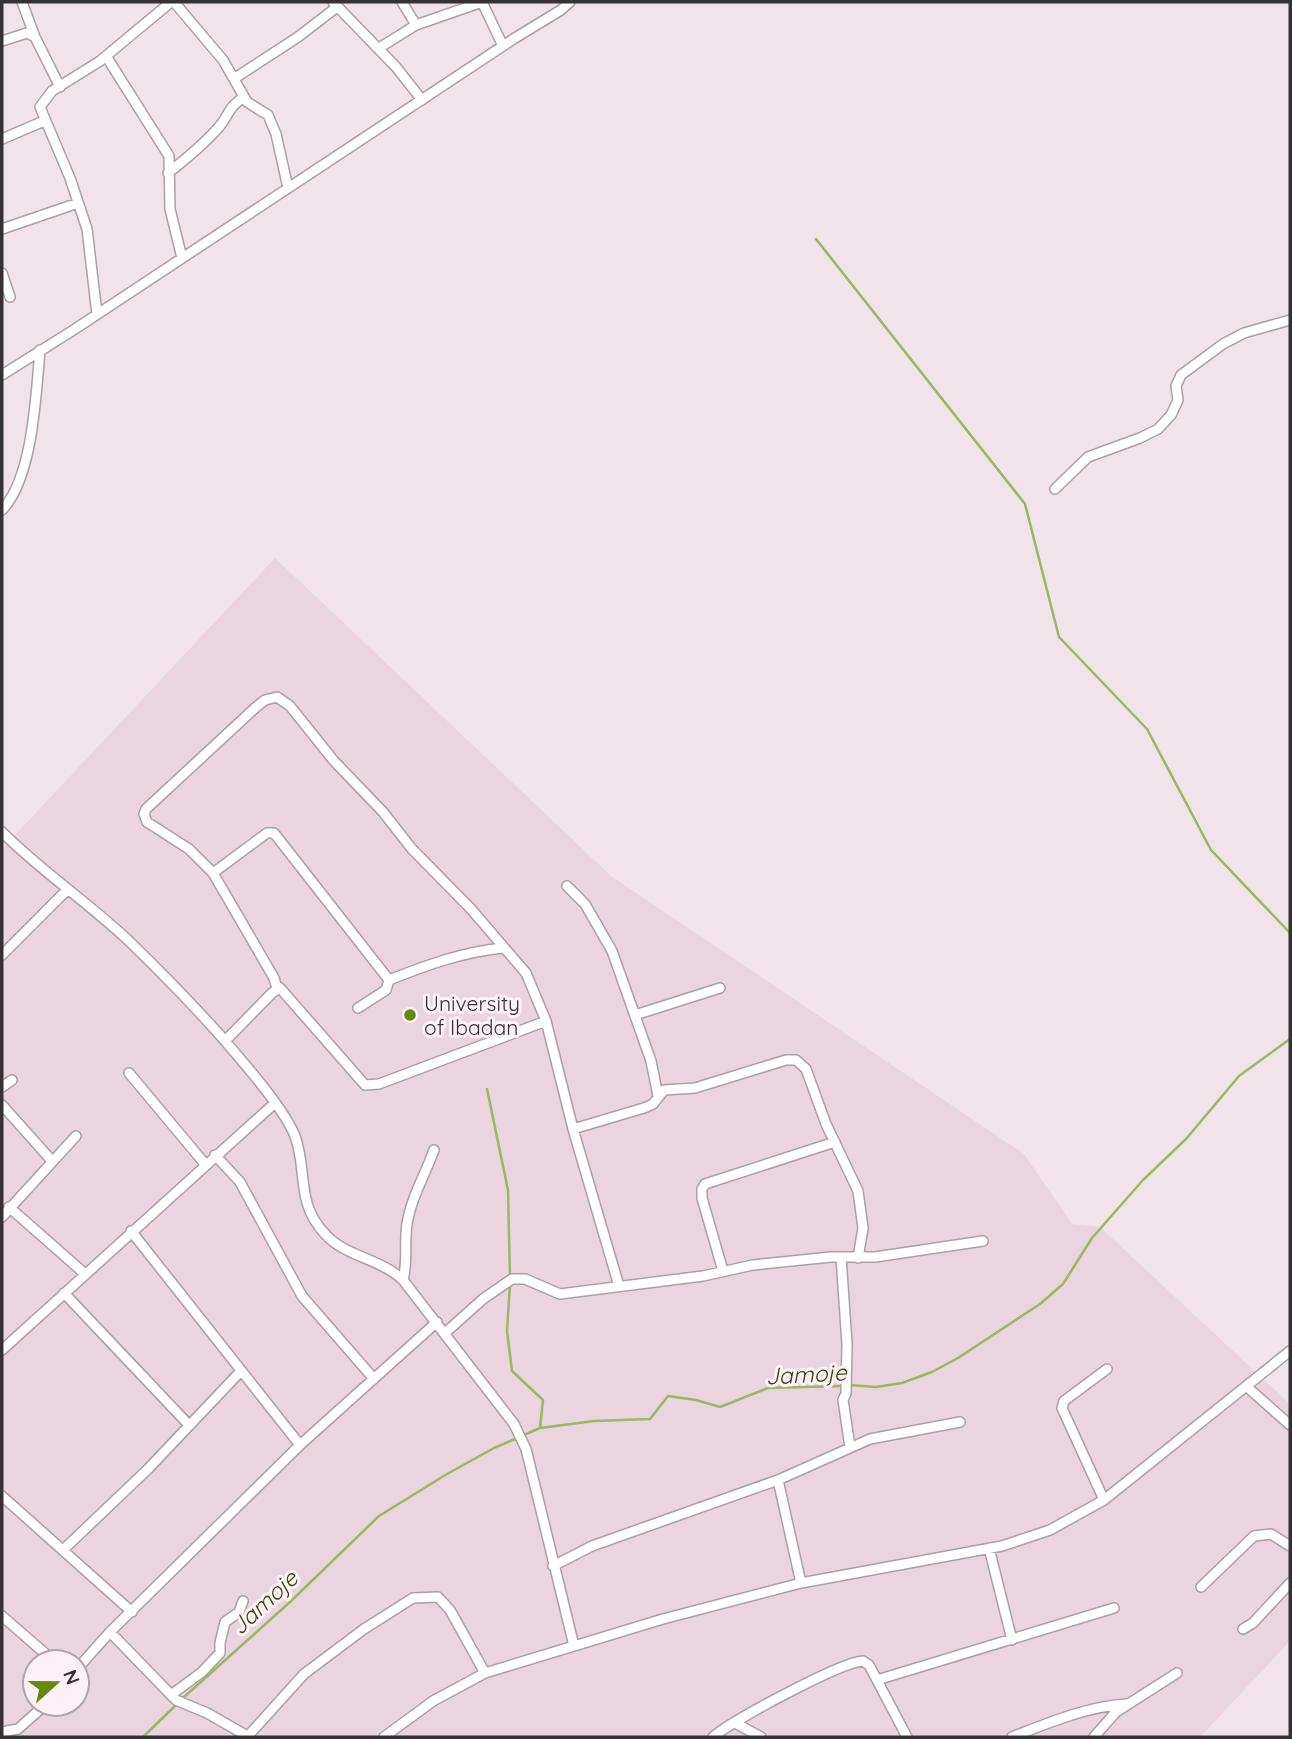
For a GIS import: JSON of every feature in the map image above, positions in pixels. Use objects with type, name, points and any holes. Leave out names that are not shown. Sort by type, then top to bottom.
[{"type":"street","points":[[22,2],[35,37],[60,87]]},
{"type":"street","points":[[97,314],[87,229],[40,111],[41,103],[173,2],[235,78],[244,97],[268,115],[288,188]]},
{"type":"street","points":[[402,2],[416,25]]},
{"type":"street","points":[[379,48],[416,25],[482,2],[503,46]]},
{"type":"street","points":[[2,375],[570,2]]},
{"type":"street","points":[[235,78],[298,37],[335,4],[379,48],[422,100]]},
{"type":"street","points":[[2,41],[27,33],[35,37]]},
{"type":"street","points":[[106,55],[127,85],[170,159],[170,209],[182,258]]},
{"type":"street","points":[[168,173],[217,129],[230,107],[244,97]]},
{"type":"street","points":[[2,139],[44,121]]},
{"type":"street","points":[[170,159],[181,163]]},
{"type":"street","points":[[2,229],[78,203]]},
{"type":"street","points":[[2,274],[10,297]]},
{"type":"street","points":[[1055,489],[1088,457],[1158,429],[1171,415],[1178,400],[1176,386],[1181,375],[1223,344],[1244,333],[1290,320]]},
{"type":"street","points":[[2,510],[10,502],[18,485],[26,455],[40,350]]},
{"type":"street","points":[[547,1021],[379,1084],[365,1085],[276,985],[213,873],[189,849],[147,822],[146,809],[265,700],[280,698],[290,706],[334,761],[383,813],[412,849],[471,909],[526,973],[547,1021],[573,1129],[619,1286]]},
{"type":"street","points":[[2,832],[29,859],[130,942],[225,1041],[275,1103],[295,1136],[306,1203],[326,1236],[395,1272],[403,1280],[516,1427],[526,1449],[574,1646]]},
{"type":"street","points":[[213,873],[267,833],[274,833],[389,980]]},
{"type":"street","points":[[567,886],[585,904],[612,951],[651,1061],[659,1096]]},
{"type":"street","points":[[2,955],[68,889]]},
{"type":"street","points":[[389,980],[440,959],[473,951],[503,948]]},
{"type":"street","points":[[358,1008],[386,990],[389,980]]},
{"type":"street","points":[[225,1041],[280,988]]},
{"type":"street","points":[[635,1015],[720,988]]},
{"type":"street","points":[[573,1129],[653,1104],[664,1090],[695,1088],[786,1060],[796,1060],[806,1069],[835,1142],[853,1178],[861,1206],[863,1228],[858,1258]]},
{"type":"street","points":[[129,1073],[205,1164]]},
{"type":"street","points":[[2,1087],[12,1080]]},
{"type":"street","points":[[2,1350],[275,1103]]},
{"type":"street","points":[[2,1105],[52,1161]]},
{"type":"street","points":[[2,1217],[76,1136]]},
{"type":"street","points":[[723,1271],[702,1198],[705,1184],[835,1142]]},
{"type":"street","points":[[403,1280],[406,1268],[407,1222],[434,1150]]},
{"type":"street","points":[[215,1155],[240,1182],[302,1296],[374,1379]]},
{"type":"street","points":[[9,1208],[85,1274]]},
{"type":"street","points":[[131,1231],[300,1445]]},
{"type":"street","points":[[445,1332],[512,1279],[525,1279],[560,1294],[703,1276],[753,1265],[841,1257],[858,1258],[983,1241]]},
{"type":"street","points":[[841,1257],[847,1344],[846,1393],[843,1400],[850,1447]]},
{"type":"street","points":[[64,1293],[189,1425]]},
{"type":"street","points":[[91,1653],[300,1445],[437,1322]]},
{"type":"street","points":[[384,1737],[433,1702],[485,1673],[663,1619],[801,1583],[989,1549],[1022,1541],[1050,1530],[1104,1500],[1290,1351]]},
{"type":"street","points":[[1104,1500],[1062,1408],[1064,1401],[1107,1369]]},
{"type":"street","points":[[63,1550],[148,1469],[241,1371]]},
{"type":"street","points":[[1246,1385],[1290,1425]]},
{"type":"street","points":[[553,1566],[629,1531],[778,1480],[850,1447],[889,1434],[960,1422]]},
{"type":"street","points":[[778,1480],[801,1583]]},
{"type":"street","points":[[2,1496],[132,1612]]},
{"type":"street","points":[[1201,1587],[1254,1536],[1271,1534],[1290,1546]]},
{"type":"street","points":[[989,1549],[1012,1640]]},
{"type":"street","points":[[1243,1629],[1253,1623],[1290,1583]]},
{"type":"street","points":[[110,1632],[177,1700],[207,1713],[249,1737],[304,1674],[364,1629],[413,1598],[438,1597],[450,1610],[485,1673]]},
{"type":"street","points":[[171,1695],[202,1672],[220,1653],[225,1622],[239,1612],[243,1601]]},
{"type":"street","points":[[877,1680],[1114,1608]]},
{"type":"street","points":[[2,1616],[39,1648]]},
{"type":"street","points":[[713,1737],[800,1687],[863,1661],[869,1665],[907,1737]]},
{"type":"street","points":[[1094,1737],[1116,1712],[1177,1673]]},
{"type":"street","points":[[1012,1737],[1107,1706],[1127,1704]]},
{"type":"street","points":[[2,1732],[18,1729],[30,1718]]},
{"type":"street","points":[[735,1723],[761,1737]]},
{"type":"shaded area","name":"University of Ibadan","points":[[275,558],[611,876],[1024,1154],[1072,1224],[1100,1227],[1290,1404],[1290,1641],[1200,1737],[2,1737],[2,849]]},
{"type":"waterway","points":[[816,239],[1025,504],[1059,637],[1147,729],[1211,850],[1290,933]]},
{"type":"waterway","name":"Jamoje","points":[[849,1385],[876,1387],[902,1383],[932,1372],[1040,1304],[1063,1284],[1092,1238],[1143,1180],[1186,1139],[1239,1076],[1290,1039]]},
{"type":"waterway","points":[[487,1089],[508,1190],[510,1277]]},
{"type":"waterway","points":[[510,1284],[507,1331],[512,1371],[543,1400],[540,1428]]},
{"type":"waterway","name":"Jamoje","points":[[183,1698],[290,1602],[379,1516],[494,1448],[540,1428],[594,1421],[650,1419],[668,1396],[720,1407],[768,1388],[842,1386]]},
{"type":"waterway","name":"Jamoje","points":[[143,1737],[178,1703]]},
{"type":"place","name":"University of Ibadan","points":[[410,1015]]}]
